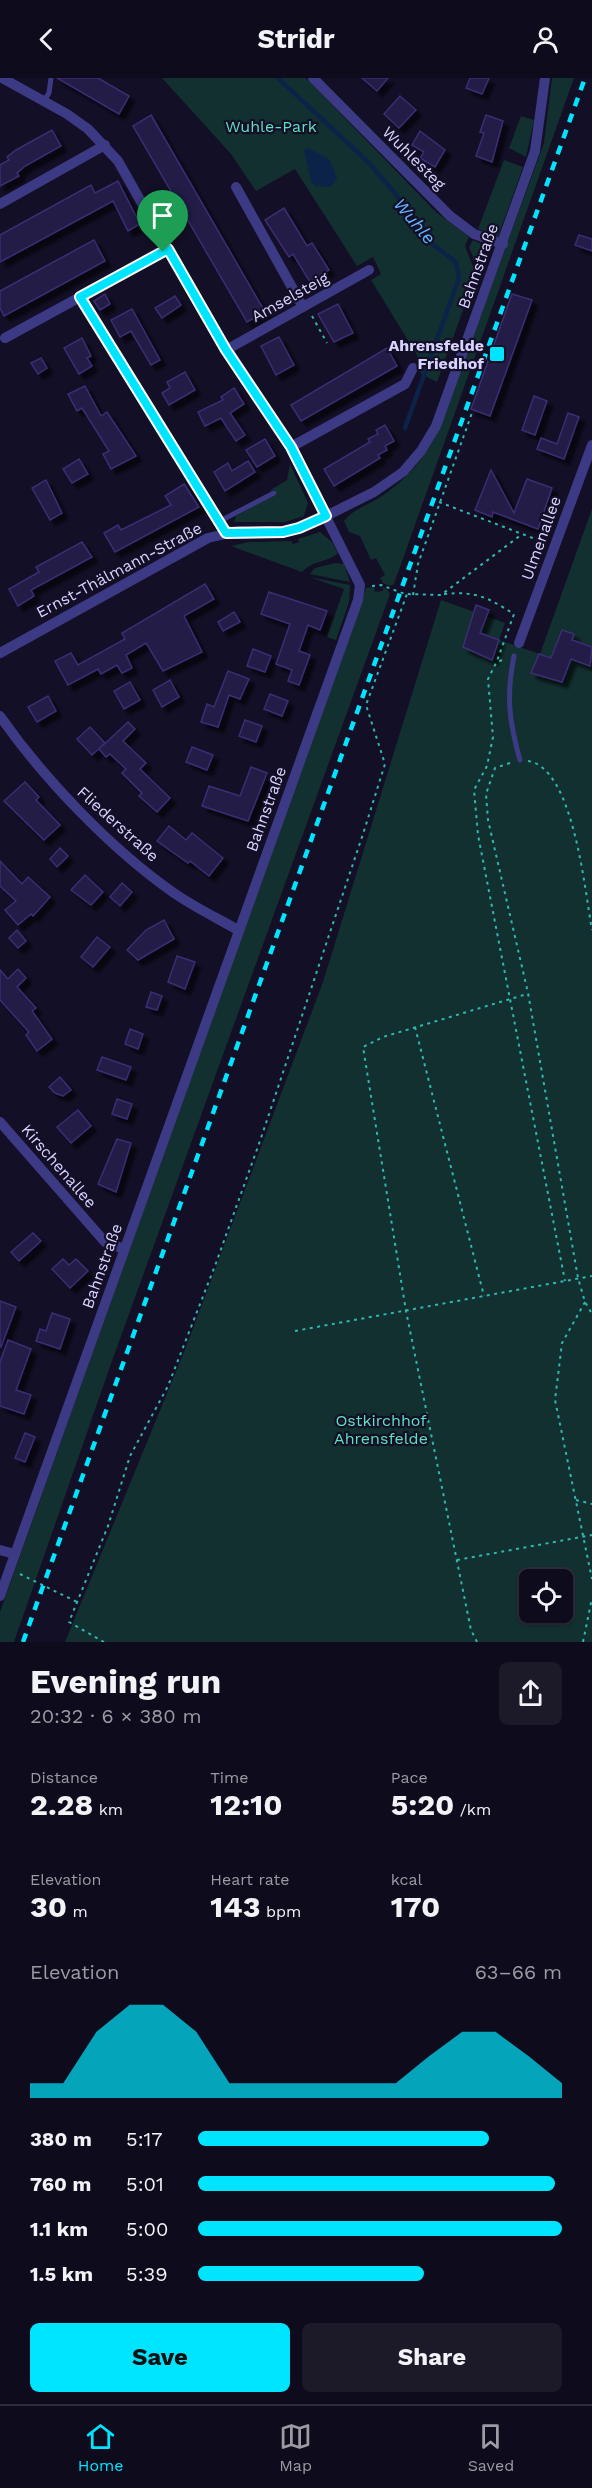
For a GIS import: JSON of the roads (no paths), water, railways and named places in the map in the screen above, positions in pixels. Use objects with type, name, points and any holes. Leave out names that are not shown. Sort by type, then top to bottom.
[{"type":"street","points":[[2,78],[67,114],[105,145],[118,161],[226,350],[291,447],[326,516]]},
{"type":"street","name":"Wuhlesteg","points":[[313,78],[450,216],[474,234],[503,244]]},
{"type":"street","name":"Bahnstraße","points":[[0,1596],[358,600],[358,578],[326,516],[374,492],[403,472],[421,451],[436,426],[536,151],[545,78]]},
{"type":"street","points":[[0,204],[105,145]]},
{"type":"street","points":[[236,187],[305,306]]},
{"type":"street","points":[[5,338],[168,249]]},
{"type":"street","name":"Amselsteig","points":[[226,350],[369,270]]},
{"type":"street","points":[[291,447],[405,384],[413,368]]},
{"type":"street","name":"Ulmenallee","points":[[519,642],[592,445]]},
{"type":"street","name":"Ernst-Thälmann-Straße","points":[[0,653],[202,540],[226,533],[283,532],[299,528],[326,516]]},
{"type":"street","name":"Fliederstraße","points":[[0,716],[65,797],[116,844],[174,894],[238,930]]},
{"type":"street","name":"Kirschenallee","points":[[0,1122],[105,1242],[124,1249]]},
{"type":"street","points":[[0,1550],[15,1554]]},
{"type":"lane","points":[[43,102],[49,93],[51,78]]},
{"type":"lane","points":[[102,332],[226,533]]},
{"type":"lane","points":[[220,521],[274,493]]},
{"type":"lane","points":[[513,656],[508,685],[509,720],[520,760]]},
{"type":"water","points":[[308,148],[329,159],[337,178],[331,187],[315,186],[311,181],[304,150]]},
{"type":"waterway","name":"Wuhle","points":[[278,78],[368,162],[394,192],[431,243],[456,262],[459,278],[405,428]]},
{"type":"railway","points":[[23,1642],[585,78]]},
{"type":"place","name":"Ahrensfelde Friedhof","points":[[497,354]]},
{"type":"park label","name":"Wuhle-Park","points":[[271,126]]},
{"type":"park label","name":"Ostkirchhof Ahrensfelde","points":[[381,1429]]}]
